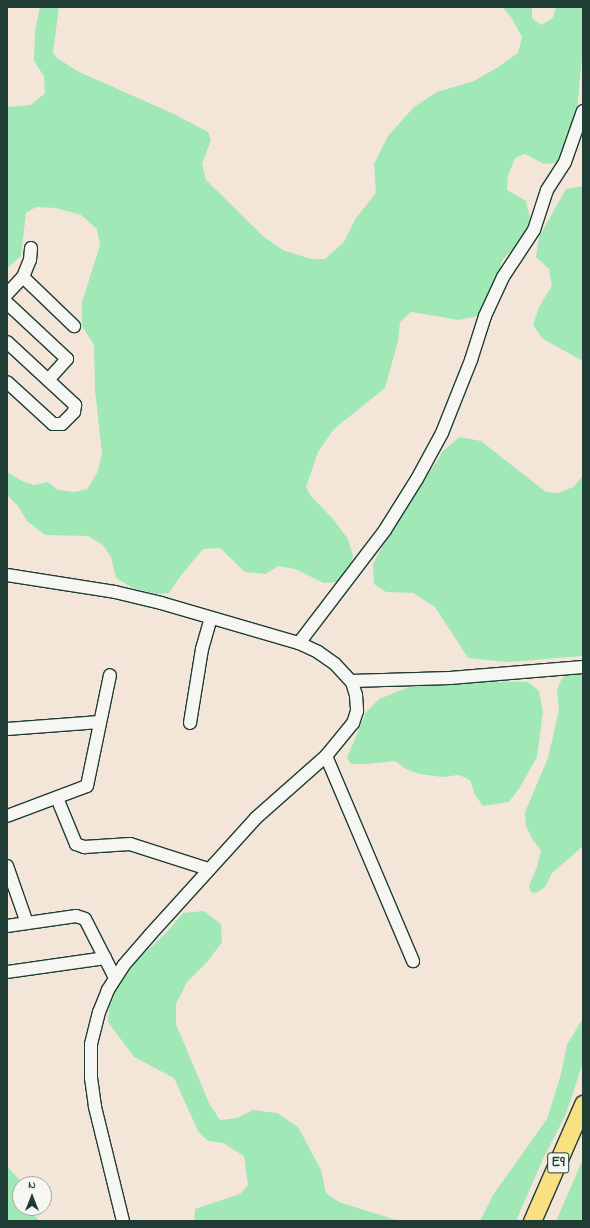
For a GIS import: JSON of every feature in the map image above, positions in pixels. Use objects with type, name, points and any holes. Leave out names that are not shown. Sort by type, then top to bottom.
[{"type":"highway","name":"E9","points":[[532,1221],[583,1104]]},
{"type":"street","points":[[299,643],[385,530],[442,433],[471,360],[485,316],[503,277],[534,230],[547,190],[565,162],[583,111]]},
{"type":"street","points":[[7,294],[23,277],[30,260],[31,248]]},
{"type":"street","points":[[23,277],[74,326]]},
{"type":"street","points":[[7,303],[67,359],[48,380]]},
{"type":"street","points":[[7,342],[75,405],[74,412],[62,424],[53,424],[7,382]]},
{"type":"street","points":[[7,575],[115,592],[299,643],[318,652],[335,664],[351,681],[356,695],[357,711],[353,723],[326,756],[256,818],[150,935],[115,978],[99,1012],[91,1044],[90,1056],[95,1107],[123,1221]]},
{"type":"street","points":[[190,723],[202,649],[211,618]]},
{"type":"street","points":[[351,681],[450,678],[583,667]]},
{"type":"street","points":[[7,816],[87,786],[110,675]]},
{"type":"street","points":[[7,728],[100,722]]},
{"type":"street","points":[[326,756],[413,961]]},
{"type":"street","points":[[57,798],[76,844],[84,847],[130,844],[208,870]]},
{"type":"street","points":[[7,866],[27,923]]},
{"type":"street","points":[[7,926],[76,916],[85,919],[115,978]]},
{"type":"street","points":[[7,972],[105,958]]},
{"type":"green space","points":[[40,7],[59,7],[53,53],[57,58],[77,71],[174,114],[208,132],[211,140],[202,164],[206,180],[264,237],[283,250],[311,259],[325,259],[344,242],[356,218],[376,193],[374,164],[388,136],[414,107],[437,92],[474,81],[518,53],[522,37],[511,17],[502,7],[532,7],[532,18],[541,25],[553,18],[556,7],[583,7],[583,45],[577,110],[556,163],[544,164],[525,154],[515,158],[508,176],[507,190],[526,201],[530,218],[525,237],[503,259],[492,292],[478,316],[459,320],[411,312],[400,322],[398,341],[385,388],[334,429],[318,452],[306,487],[310,495],[333,519],[348,539],[353,556],[351,568],[336,582],[324,583],[295,569],[278,566],[266,574],[245,572],[220,548],[203,549],[182,574],[169,593],[156,594],[133,588],[116,578],[111,557],[103,545],[88,536],[45,535],[27,521],[18,506],[7,495],[7,472],[24,482],[34,485],[48,482],[58,490],[75,492],[87,489],[97,473],[102,454],[95,390],[94,345],[82,326],[82,302],[100,245],[97,229],[81,215],[56,208],[36,207],[26,213],[21,256],[7,268],[7,107],[31,105],[45,93],[44,76],[34,61],[35,31]]},
{"type":"green space","points":[[583,186],[583,361],[543,339],[533,325],[539,307],[552,286],[549,269],[536,257],[539,237],[566,189]]},
{"type":"green space","points":[[460,437],[481,441],[546,492],[558,493],[573,487],[583,476],[583,656],[507,662],[468,658],[435,607],[413,593],[386,592],[374,584],[373,564],[390,532],[444,450]]},
{"type":"green space","points":[[583,672],[583,846],[552,873],[545,887],[536,893],[531,892],[529,886],[537,867],[541,851],[533,840],[526,826],[525,812],[548,758],[559,710],[557,690],[562,678],[571,673]]},
{"type":"green space","points":[[477,681],[528,682],[539,691],[543,712],[537,757],[520,787],[509,802],[483,806],[475,795],[470,780],[459,775],[442,777],[420,774],[406,769],[395,761],[351,764],[347,758],[366,712],[379,699],[409,687]]},
{"type":"green space","points":[[204,911],[221,924],[222,942],[208,961],[187,982],[176,1004],[176,1024],[209,1103],[220,1120],[237,1118],[253,1110],[277,1113],[298,1127],[321,1170],[326,1193],[339,1202],[399,1221],[194,1221],[195,1209],[240,1194],[248,1185],[244,1156],[223,1143],[208,1141],[198,1131],[174,1078],[134,1057],[108,1022],[109,1008],[118,986],[138,959],[166,933],[183,913]]},
{"type":"green space","points":[[583,1018],[583,1062],[566,1114],[543,1159],[516,1221],[480,1221],[493,1195],[547,1119],[561,1074],[567,1045]]},
{"type":"green space","points":[[583,1159],[583,1221],[556,1221]]},
{"type":"green space","points":[[7,1166],[16,1176],[12,1176],[12,1216],[35,1216],[39,1221],[7,1221]]}]
